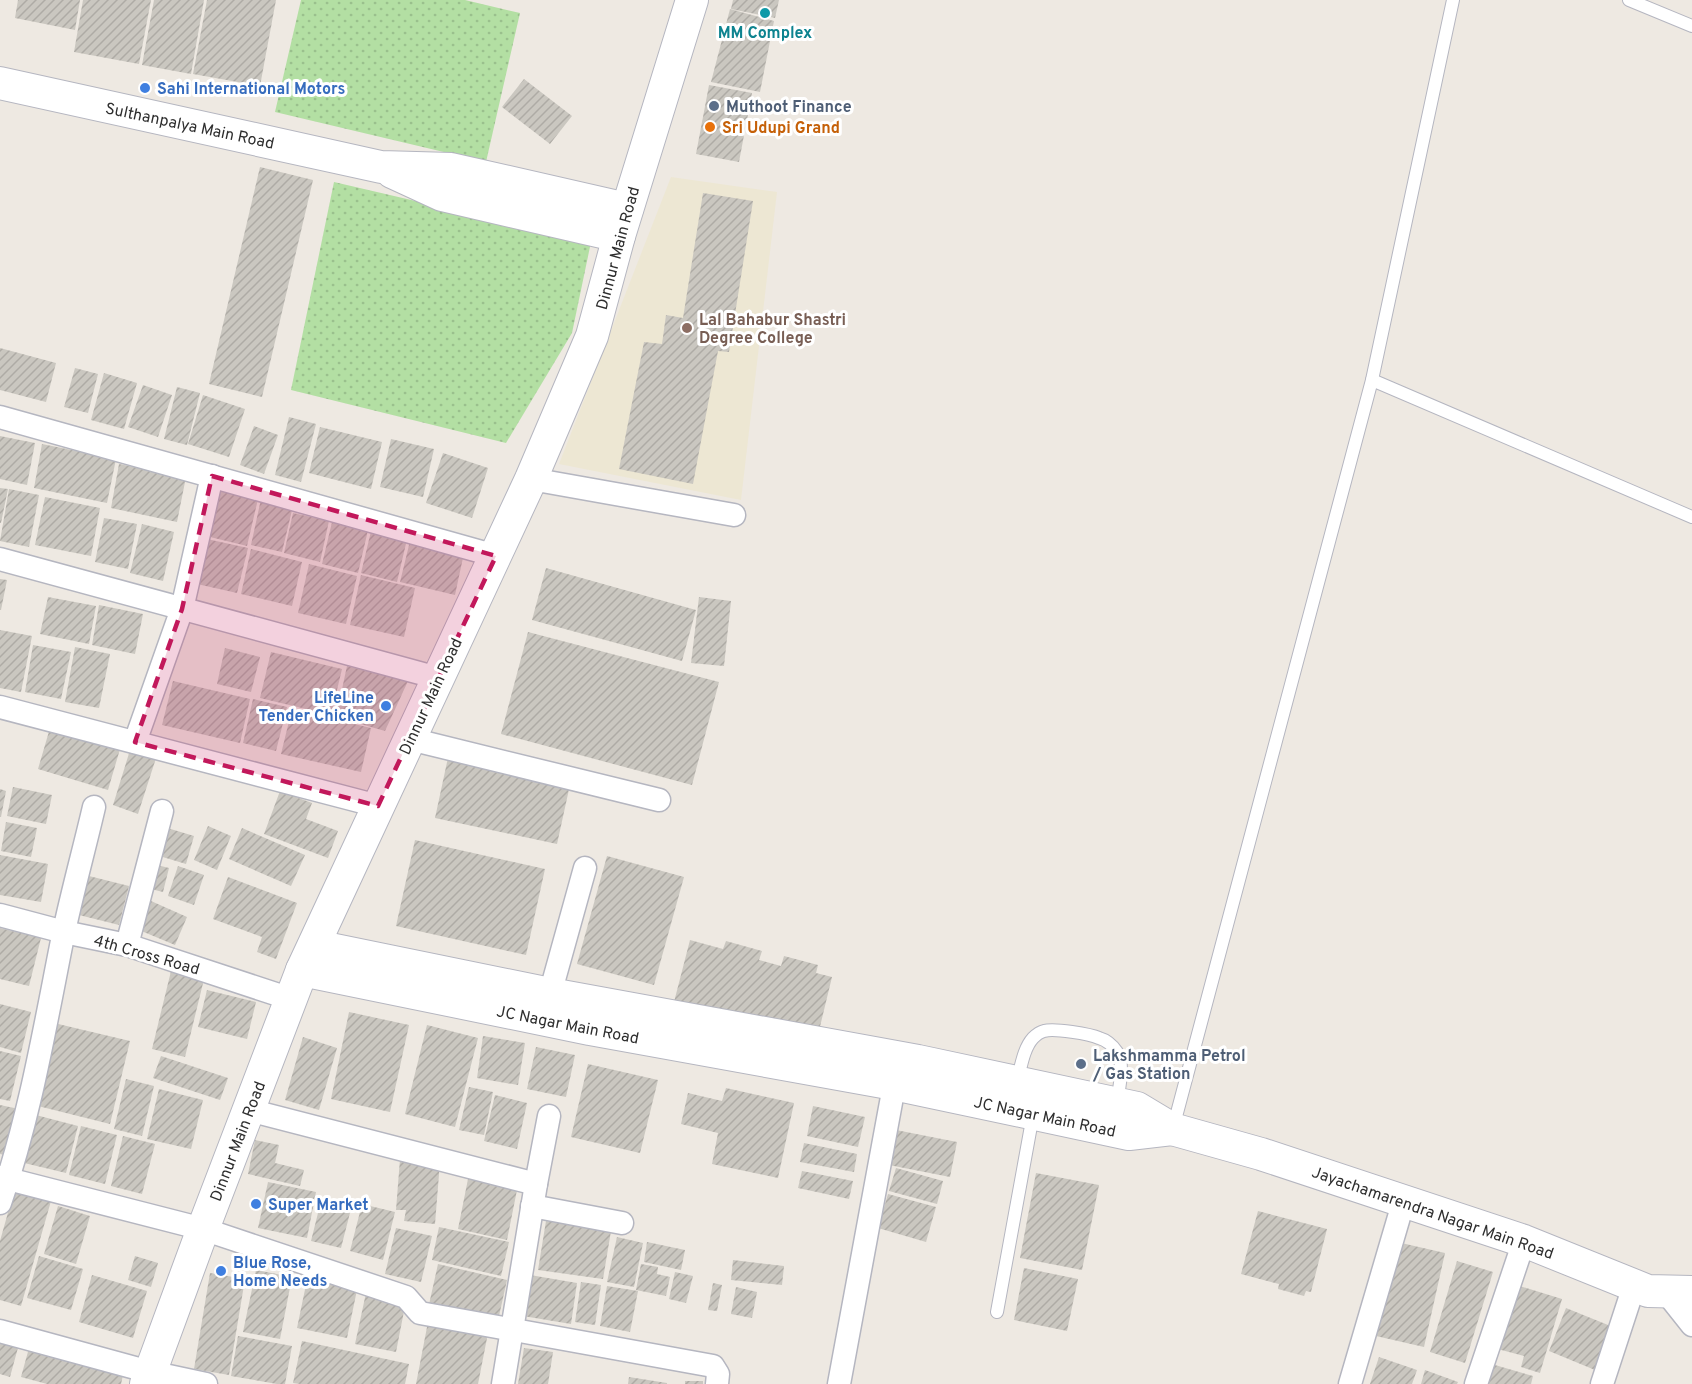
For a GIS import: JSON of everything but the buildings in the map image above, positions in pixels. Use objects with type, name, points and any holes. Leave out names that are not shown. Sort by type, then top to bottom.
[{"type":"main road","name":"Dinnur Main Road","points":[[148,1378],[303,972],[531,479],[592,336],[623,222],[692,0]]},
{"type":"main road","name":"Sulthanpalya Main Road","points":[[0,83],[381,166],[451,169],[623,222]]},
{"type":"main road","name":"JC Nagar Main Road","points":[[303,972],[550,994],[678,1031],[896,1071],[1017,1099],[1129,1134],[1172,1129]]},
{"type":"main road","name":"JC Nagar Main Road","points":[[303,972],[590,1029],[678,1031]]},
{"type":"main road","name":"JC Nagar Main Road","points":[[1017,1099],[1117,1104],[1137,1108],[1172,1129]]},
{"type":"main road","name":"Jayachamarendra Nagar Main Road","points":[[1172,1129],[1262,1154],[1404,1200],[1524,1241],[1648,1291],[1679,1292]]},
{"type":"street","points":[[0,417],[495,556]]},
{"type":"street","points":[[135,742],[183,609],[213,476]]},
{"type":"street","points":[[531,479],[734,515]]},
{"type":"street","points":[[0,559],[438,678]]},
{"type":"street","points":[[0,707],[378,806]]},
{"type":"street","points":[[410,739],[659,800]]},
{"type":"street","points":[[0,1203],[4,1178],[31,1098],[64,932],[94,807]]},
{"type":"street","points":[[128,945],[162,811]]},
{"type":"street","points":[[550,994],[585,868]]},
{"type":"street","name":"4th Cross Road","points":[[0,915],[64,932],[128,945],[303,972]]},
{"type":"street","points":[[839,1384],[896,1071]]},
{"type":"street","points":[[249,1110],[536,1184]]},
{"type":"street","points":[[503,1384],[549,1116]]},
{"type":"street","points":[[4,1178],[203,1229],[406,1297],[420,1313],[713,1366],[718,1374],[717,1384]]},
{"type":"street","points":[[1350,1384],[1404,1200]]},
{"type":"street","points":[[532,1206],[622,1223]]},
{"type":"street","points":[[1476,1384],[1524,1241]]},
{"type":"street","points":[[1602,1384],[1634,1286]]},
{"type":"street","points":[[1679,1292],[1692,1325]]},
{"type":"street","points":[[0,1331],[148,1378],[206,1384]]},
{"type":"lane","points":[[1172,1129],[1372,380],[1453,0]]},
{"type":"lane","points":[[1629,0],[1692,26]]},
{"type":"lane","points":[[1372,380],[1692,517]]},
{"type":"lane","points":[[997,1312],[1017,1099],[1028,1045],[1035,1036],[1043,1031],[1056,1030],[1098,1037],[1108,1042],[1116,1050],[1120,1059],[1121,1072],[1117,1104]]},
{"type":"highlighted area","points":[[212,476],[496,556],[378,806],[135,742],[182,609]]},
{"type":"shaded area","name":"Lal Bahabur Shastri Degree College","points":[[671,177],[777,192],[741,500],[559,464]]},
{"type":"green space","points":[[301,0],[465,0],[520,13],[486,162],[275,112]]},
{"type":"green space","points":[[334,182],[591,242],[572,333],[506,443],[291,390]]},
{"type":"place","name":"MM Complex","points":[[765,13]]},
{"type":"place","name":"Sahi International Motors","points":[[145,88]]},
{"type":"place","name":"Muthoot Finance","points":[[714,106]]},
{"type":"place","name":"Sri Udupi Grand","points":[[710,127]]},
{"type":"place","name":"Lal Bahabur Shastri Degree College","points":[[687,328]]},
{"type":"place","name":"LifeLine Tender Chicken","points":[[386,706]]},
{"type":"place","name":"Lakshmamma Petrol / Gas Station","points":[[1081,1064]]},
{"type":"place","name":"Super Market","points":[[256,1204]]},
{"type":"place","name":"Blue Rose, Home Needs","points":[[221,1271]]}]
